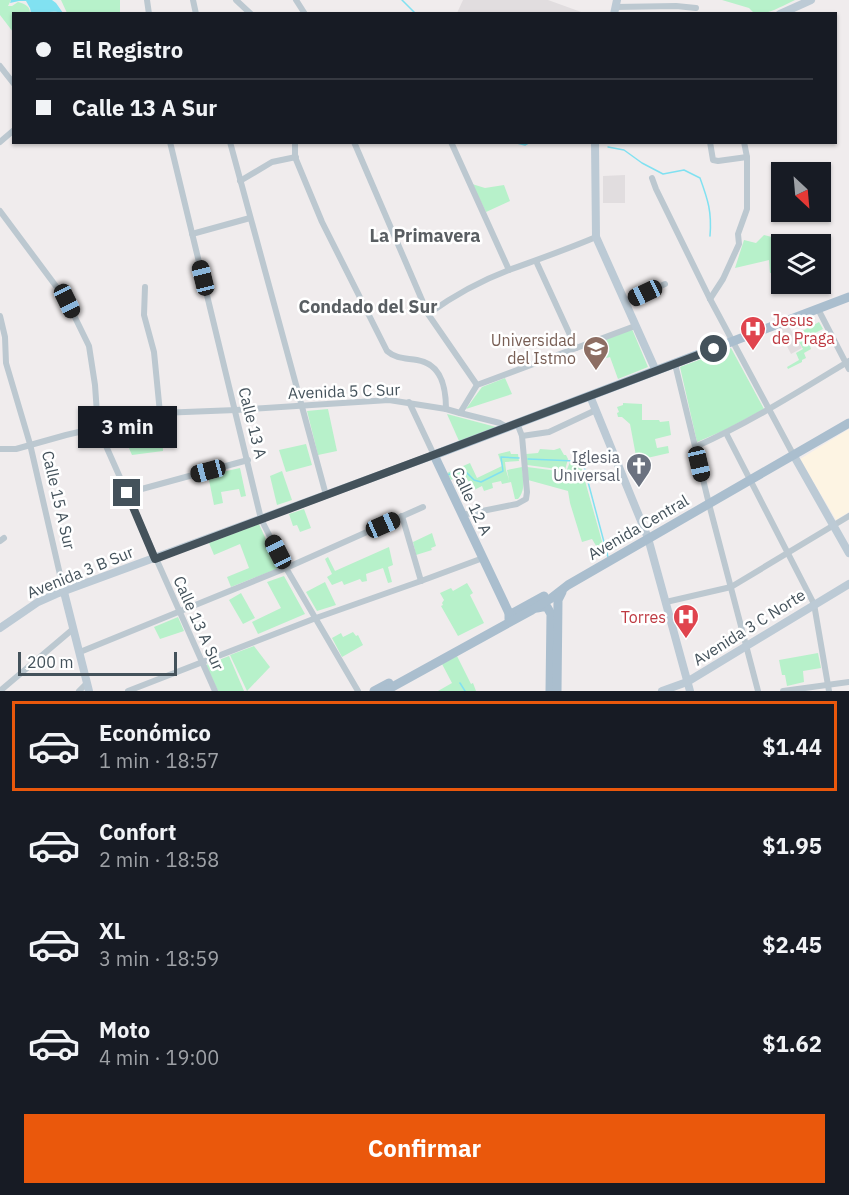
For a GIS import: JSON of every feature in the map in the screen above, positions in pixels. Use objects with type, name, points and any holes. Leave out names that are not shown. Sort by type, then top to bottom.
[{"type":"main road","name":"Avenida 3 B Sur","points":[[436,459],[444,451],[849,297]]},
{"type":"main road","name":"Avenida Central","points":[[568,585],[849,423]]},
{"type":"main road","name":"Calle 12 A","points":[[436,459],[509,616]]},
{"type":"main road","points":[[385,691],[532,610],[568,585]]},
{"type":"main road","points":[[550,691],[554,675],[559,597],[568,585]]},
{"type":"main road","points":[[509,616],[568,585]]},
{"type":"main road","points":[[374,691],[509,616],[550,599]]},
{"type":"main road","points":[[550,599],[558,609]]},
{"type":"main road","points":[[532,610],[544,607],[550,612],[557,691]]},
{"type":"street","points":[[236,0],[249,12]]},
{"type":"street","points":[[784,12],[811,0]]},
{"type":"street","points":[[615,7],[696,8]]},
{"type":"street","points":[[0,66],[12,81]]},
{"type":"street","points":[[0,142],[12,132]]},
{"type":"street","name":"Calle 13 A","points":[[170,144],[261,519],[286,568],[358,691]]},
{"type":"street","points":[[231,144],[326,495]]},
{"type":"street","points":[[296,144],[296,157],[322,222],[387,351],[392,356],[421,361],[433,368],[444,384],[446,409]]},
{"type":"street","points":[[355,144],[428,314],[477,385]]},
{"type":"street","points":[[453,144],[509,270]]},
{"type":"street","points":[[595,144],[596,237],[656,371]]},
{"type":"street","points":[[710,144],[713,160],[747,157]]},
{"type":"street","points":[[710,299],[723,279],[739,244],[738,234],[747,209],[747,157],[744,144]]},
{"type":"street","points":[[240,181],[272,162],[296,157]]},
{"type":"street","points":[[652,178],[710,299],[849,554]]},
{"type":"street","name":"Calle 13 A Sur","points":[[0,211],[67,301],[89,346],[98,428],[215,691]]},
{"type":"street","points":[[192,234],[250,218]]},
{"type":"street","points":[[428,314],[468,288],[596,237]]},
{"type":"street","points":[[536,261],[576,348]]},
{"type":"street","points":[[625,303],[665,284]]},
{"type":"street","points":[[145,287],[144,315],[154,352],[160,413]]},
{"type":"street","points":[[695,447],[726,433],[848,364],[818,309]]},
{"type":"street","name":"Calle 15 A Sur","points":[[0,316],[5,337],[6,363],[30,444],[88,687]]},
{"type":"street","points":[[460,413],[477,385],[635,326]]},
{"type":"street","points":[[675,364],[758,691]]},
{"type":"street","points":[[590,396],[648,538],[688,687]]},
{"type":"street","name":"Avenida 5 C Sur","points":[[0,450],[16,449],[160,413],[389,400],[446,409],[500,423],[507,428]]},
{"type":"street","name":"Calle 12 A","points":[[409,402],[436,459]]},
{"type":"street","points":[[522,436],[549,432],[596,410]]},
{"type":"street","points":[[462,515],[518,504],[526,499],[522,436],[518,423]]},
{"type":"street","points":[[726,433],[814,604],[829,688]]},
{"type":"street","name":"Avenida 3 B Sur","points":[[0,628],[38,602],[326,495],[436,459]]},
{"type":"street","points":[[127,493],[248,460]]},
{"type":"street","points":[[80,652],[286,568],[423,507]]},
{"type":"street","points":[[402,516],[421,581]]},
{"type":"street","points":[[666,602],[731,586],[849,516]]},
{"type":"street","points":[[128,691],[316,618],[483,558]]},
{"type":"street","name":"Avenida 3 C Norte","points":[[662,691],[688,687],[747,645],[849,584]]},
{"type":"street","points":[[0,691],[73,628]]},
{"type":"street","points":[[783,691],[829,688],[849,682]]},
{"type":"street","points":[[148,683],[151,691]]},
{"type":"street","points":[[78,691],[88,687]]},
{"type":"shaded area","points":[[463,0],[548,0],[581,12],[457,12]]},
{"type":"shaded area","points":[[625,175],[625,203],[603,203],[603,176]]},
{"type":"shaded area","points":[[788,325],[802,348],[791,354],[778,329]]},
{"type":"shaded area","points":[[849,429],[849,512],[836,520],[800,459]]},
{"type":"green space","points":[[0,0],[11,0],[8,6],[18,2],[25,5],[30,12],[12,12],[12,31],[0,15]]},
{"type":"green space","points":[[61,0],[120,0],[120,12],[67,12]]},
{"type":"green space","points":[[722,0],[795,0],[767,12],[753,12],[749,8]]},
{"type":"green space","points":[[472,184],[485,188],[504,185],[510,201],[486,212]]},
{"type":"green space","points":[[764,235],[771,237],[771,273],[769,260],[735,268],[744,240],[756,243]]},
{"type":"green space","points":[[819,322],[823,329],[809,336],[813,344],[810,346],[811,349],[804,353],[806,358],[788,369],[787,367],[799,360],[796,353],[803,349],[795,335]]},
{"type":"green space","points":[[632,329],[648,367],[618,379],[610,357],[603,359],[597,343]]},
{"type":"green space","points":[[731,348],[764,409],[697,442],[680,367]]},
{"type":"green space","points":[[505,378],[512,394],[466,409],[482,387]]},
{"type":"green space","points":[[623,403],[642,404],[642,420],[669,421],[671,435],[655,439],[657,448],[668,446],[669,453],[647,458],[648,469],[629,474],[628,472],[642,465],[638,455],[636,456],[630,424],[622,417],[618,417],[617,407]]},
{"type":"green space","points":[[328,409],[337,451],[318,455],[307,411]]},
{"type":"green space","points":[[447,414],[496,427],[459,441]]},
{"type":"green space","points":[[162,416],[163,451],[132,455],[128,446],[131,444],[129,439],[131,437],[127,428],[124,428],[124,423]]},
{"type":"green space","points":[[306,444],[312,465],[286,472],[279,450]]},
{"type":"green space","points":[[560,448],[568,459],[565,470],[527,465],[526,454],[538,453],[540,449]]},
{"type":"green space","points":[[510,451],[511,454],[518,454],[519,461],[505,462],[509,480],[507,470],[522,467],[523,488],[518,499],[515,499],[511,482],[492,483],[493,488],[484,491],[482,486],[474,490],[465,476],[451,480],[447,473],[470,463],[477,478],[502,466],[498,454]]},
{"type":"green space","points":[[570,462],[580,463],[605,552],[601,554],[592,539],[582,542],[568,491],[528,480],[527,467],[566,472]]},
{"type":"green space","points":[[240,468],[246,496],[241,497],[239,489],[221,492],[223,503],[214,505],[208,475]]},
{"type":"green space","points":[[282,471],[292,500],[277,505],[270,476]]},
{"type":"green space","points":[[304,509],[311,528],[300,532],[297,525],[293,526],[289,514]]},
{"type":"green space","points":[[259,524],[279,568],[231,587],[227,577],[249,568],[240,544],[214,555],[209,543]]},
{"type":"green space","points":[[432,533],[436,546],[431,548],[432,550],[416,555],[413,542]]},
{"type":"green space","points":[[389,547],[393,565],[388,567],[392,582],[388,583],[383,568],[366,574],[367,581],[362,582],[360,579],[344,585],[342,581],[332,585],[327,577],[332,574],[325,559],[328,557],[335,571]]},
{"type":"green space","points":[[284,576],[305,614],[258,634],[252,622],[281,608],[267,582]]},
{"type":"green space","points":[[325,582],[336,605],[317,611],[306,592]]},
{"type":"green space","points":[[467,583],[473,593],[470,595],[484,623],[458,636],[441,606],[444,600],[440,593],[451,588],[453,591]]},
{"type":"green space","points":[[241,593],[255,618],[243,624],[229,600]]},
{"type":"green space","points":[[178,617],[184,631],[160,639],[154,627]]},
{"type":"green space","points":[[353,632],[356,636],[358,635],[363,645],[342,657],[332,638],[341,633],[343,637]]},
{"type":"green space","points":[[254,646],[270,667],[247,691],[230,655]]},
{"type":"green space","points":[[818,653],[821,668],[803,671],[804,682],[787,686],[779,660]]},
{"type":"green space","points":[[229,656],[244,691],[218,691],[206,665]]},
{"type":"green space","points":[[457,656],[476,691],[438,691],[452,683],[442,664]]},
{"type":"water","points":[[11,0],[52,0],[62,12],[31,12],[26,1],[10,3]]},
{"type":"waterway","points":[[402,0],[414,12]]},
{"type":"waterway","points":[[521,144],[527,144]]},
{"type":"waterway","points":[[608,147],[624,150],[663,174],[684,170],[700,178],[709,206],[710,236]]},
{"type":"waterway","points":[[447,475],[464,470],[474,480],[481,482],[503,471],[501,457],[519,458]]},
{"type":"waterway","points":[[528,459],[583,463],[608,557]]},
{"type":"waterway","points":[[460,683],[465,691]]},
{"type":"place","name":"Jesus de Praga","points":[[753,352]]},
{"type":"place","name":"Universidad del Istmo","points":[[596,372]]},
{"type":"place","name":"Iglesia Universal","points":[[639,489]]},
{"type":"place","name":"Torres","points":[[686,640]]},
{"type":"district","name":"La Primavera","points":[[425,236]]},
{"type":"district","name":"Condado del Sur","points":[[368,307]]},
{"type":"route","points":[[127,493],[155,559],[714,349]]}]
